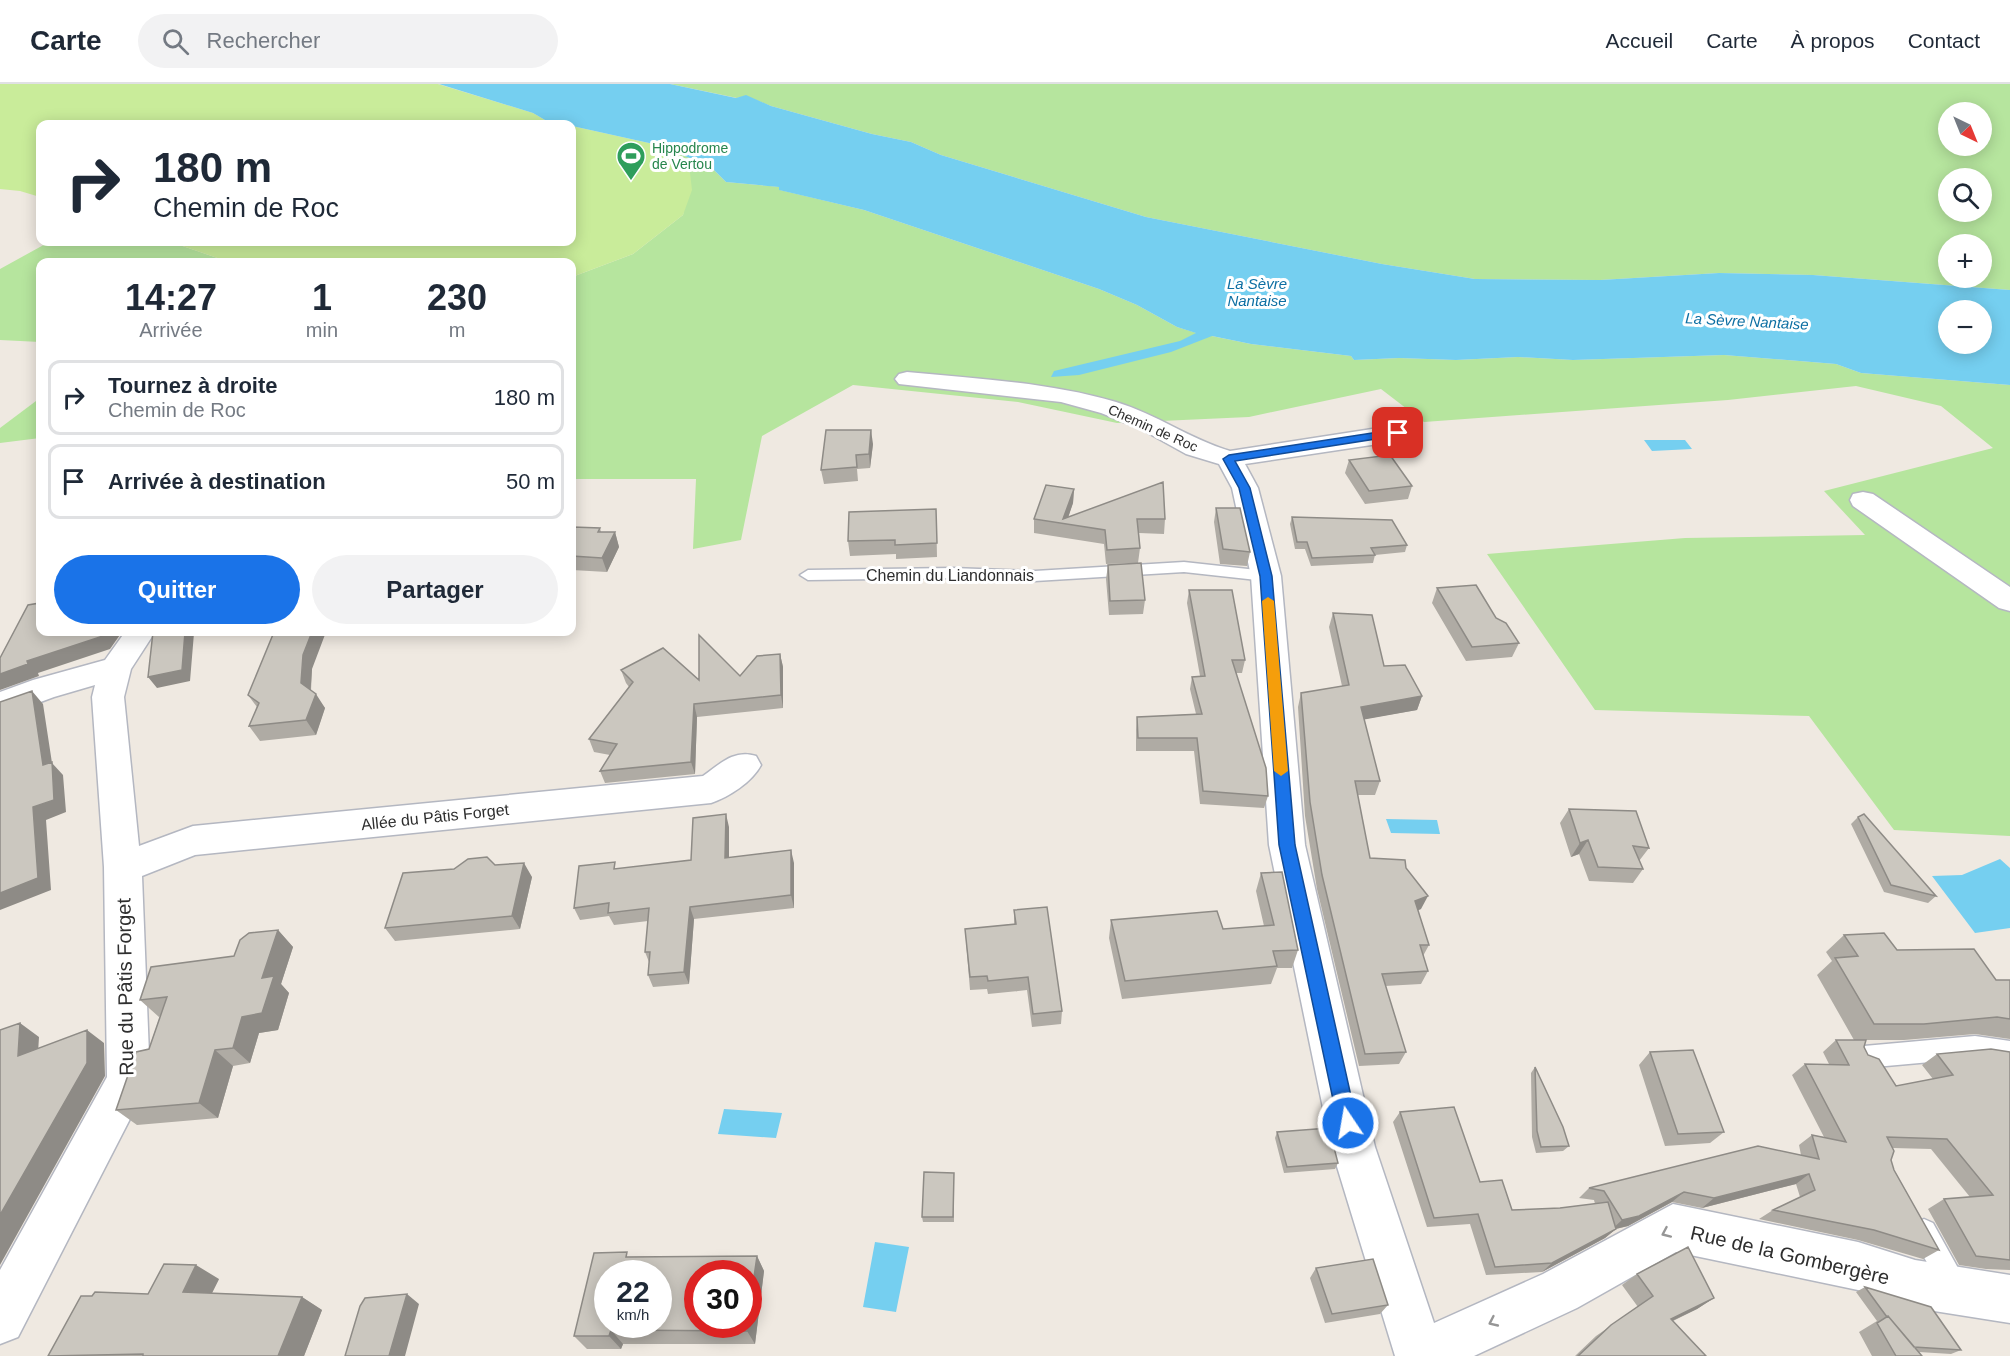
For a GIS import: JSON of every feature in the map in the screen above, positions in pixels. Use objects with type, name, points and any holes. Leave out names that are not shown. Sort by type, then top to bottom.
[{"type":"street","name":"Chemin de Roc","points":[[907,379],[1062,395],[1110,408],[1148,423],[1195,449],[1229,459],[1398,433]]},
{"type":"street","points":[[1229,459],[1245,488],[1266,576],[1287,845],[1353,1147],[1420,1356]]},
{"type":"street","points":[[1863,500],[2010,602]]},
{"type":"street","name":"Rue du Pâtis Forget","points":[[0,1319],[129,1080],[123,867],[108,697],[116,668],[137,636]]},
{"type":"street","points":[[0,705],[44,688],[116,668]]},
{"type":"street","name":"Allée du Pâtis Forget","points":[[123,867],[193,841],[711,789],[744,765]]},
{"type":"street","name":"Rue de la Gombergère","points":[[1420,1356],[1560,1291],[1673,1228],[1857,1266],[1915,1284],[2010,1299]]},
{"type":"lane","name":"Chemin du Liandonnais","points":[[808,575],[953,573],[1035,576],[1184,567],[1266,576]]},
{"type":"lane","points":[[1864,1058],[1975,1047],[2010,1052]]},
{"type":"lane","points":[[1912,1209],[1956,1289]]},
{"type":"green space","points":[[0,84],[438,84],[533,113],[545,120],[36,120],[36,196],[0,189]]},
{"type":"green space","points":[[670,84],[2010,84],[2010,290],[1984,288],[1992,288],[1992,234],[1938,234],[1938,285],[1813,275],[1719,273],[1600,280],[1475,279],[1382,264],[1146,217],[941,155],[911,142],[872,134],[771,106],[746,96],[737,98]]},
{"type":"green space","points":[[576,127],[649,143],[690,173],[692,190],[683,215],[633,254],[576,275],[576,258],[217,258],[183,246],[576,246]]},
{"type":"green space","points":[[649,143],[709,165],[726,182],[780,187],[780,190],[864,210],[1099,289],[1137,305],[1177,327],[1251,344],[1351,356],[1354,360],[1399,358],[1456,360],[1518,357],[1573,360],[1724,355],[1836,364],[1861,373],[2010,385],[2010,836],[1894,830],[1809,716],[1595,710],[1487,554],[1685,538],[1865,535],[1824,491],[1993,448],[1941,406],[1856,386],[1728,400],[1424,422],[1381,389],[1249,417],[1117,423],[1018,402],[853,385],[762,436],[741,540],[693,549],[696,479],[576,479],[576,275],[633,254],[683,215],[690,173]]},
{"type":"green space","points":[[42,246],[183,246],[217,258],[36,258],[36,342],[0,340],[0,269]]},
{"type":"green space","points":[[36,401],[36,438],[0,443],[0,428]]},
{"type":"water","name":"La Sèvre Nantaise","points":[[439,84],[670,84],[736,98],[746,95],[771,106],[872,134],[911,142],[941,155],[1146,217],[1382,264],[1475,279],[1600,280],[1719,273],[1813,275],[1938,285],[1938,288],[2010,290],[2010,385],[1861,373],[1836,364],[1724,355],[1573,360],[1518,357],[1456,360],[1399,358],[1354,360],[1351,356],[1251,344],[1212,336],[1171,352],[1079,375],[1051,377],[1054,371],[1180,341],[1196,333],[1177,327],[1137,305],[1099,289],[864,210],[779,190],[779,187],[726,182],[709,165],[649,143],[576,127],[576,120],[545,120],[533,113]]},
{"type":"water","points":[[1644,440],[1685,440],[1692,449],[1652,451]]},
{"type":"water","points":[[1386,819],[1437,820],[1440,834],[1391,833]]},
{"type":"water","points":[[2000,859],[2010,868],[2010,928],[1975,933],[1932,876],[1962,875]]},
{"type":"water","points":[[724,1109],[782,1113],[776,1138],[718,1134]]},
{"type":"water","points":[[875,1242],[909,1247],[896,1312],[863,1307]]},
{"type":"building","points":[[826,430],[871,430],[869,454],[856,455],[857,467],[821,470]]},
{"type":"building","points":[[1390,455],[1412,486],[1369,491],[1349,460]]},
{"type":"building","points":[[1163,482],[1165,519],[1137,519],[1140,548],[1107,550],[1105,530],[1034,519],[1046,485],[1074,489],[1063,519]]},
{"type":"building","points":[[1216,508],[1240,508],[1250,552],[1223,549]]},
{"type":"building","points":[[936,509],[937,543],[895,545],[895,540],[848,541],[849,512]]},
{"type":"building","points":[[1292,517],[1392,520],[1407,545],[1371,548],[1375,555],[1312,558],[1307,542],[1297,542]]},
{"type":"building","points":[[576,527],[600,528],[598,532],[615,532],[602,558],[576,556]]},
{"type":"building","points":[[1141,563],[1145,600],[1110,601],[1108,565]]},
{"type":"building","points":[[1476,585],[1496,618],[1506,623],[1519,643],[1472,647],[1437,588]]},
{"type":"building","points":[[1189,590],[1232,590],[1245,660],[1232,660],[1266,768],[1268,796],[1203,791],[1197,738],[1138,738],[1137,717],[1202,714],[1192,677],[1205,676]]},
{"type":"building","points":[[36,604],[36,636],[101,636],[27,661],[28,664],[0,674],[0,658],[28,605]]},
{"type":"building","points":[[1333,613],[1372,615],[1384,666],[1405,665],[1422,696],[1361,707],[1380,781],[1355,781],[1370,858],[1405,860],[1406,868],[1428,896],[1415,901],[1429,945],[1420,945],[1428,971],[1382,974],[1406,1052],[1365,1054],[1322,875],[1310,802],[1301,693],[1349,685]]},
{"type":"building","points":[[699,635],[740,676],[757,656],[780,654],[781,695],[694,704],[691,762],[600,771],[617,744],[589,739],[633,682],[621,670],[663,648],[699,680]]},
{"type":"building","points":[[153,636],[185,636],[182,670],[148,677]]},
{"type":"building","points":[[272,636],[310,636],[303,655],[301,683],[316,694],[306,720],[249,726],[259,703],[248,695]]},
{"type":"building","points":[[32,691],[43,765],[52,762],[54,800],[33,807],[38,878],[0,893],[0,702]]},
{"type":"building","points":[[1569,809],[1636,811],[1649,848],[1633,846],[1643,869],[1598,867],[1588,840],[1580,843]]},
{"type":"building","points":[[726,814],[725,858],[791,850],[791,895],[690,907],[684,972],[648,975],[650,952],[645,952],[649,908],[608,913],[609,903],[574,908],[579,866],[615,862],[614,869],[691,860],[693,818]]},
{"type":"building","points":[[1864,814],[1936,896],[1891,885],[1858,817]]},
{"type":"building","points":[[487,857],[495,865],[524,863],[512,916],[385,928],[403,873],[454,869],[468,859]]},
{"type":"building","points":[[1282,872],[1298,950],[1273,951],[1277,966],[1125,981],[1111,920],[1217,911],[1223,929],[1274,925],[1261,873]]},
{"type":"building","points":[[1047,907],[1062,1011],[1033,1014],[1028,977],[988,981],[987,976],[970,977],[965,929],[1016,924],[1014,910]]},
{"type":"building","points":[[278,930],[262,978],[274,976],[262,1013],[242,1017],[233,1048],[215,1050],[199,1103],[116,1110],[136,1052],[149,1049],[167,997],[140,1000],[151,967],[234,956],[240,940],[249,933]]},
{"type":"building","points":[[1884,933],[1897,950],[1974,949],[1996,980],[2010,980],[2010,1019],[1997,1017],[1924,1024],[1874,1024],[1835,958],[1858,956],[1844,935]]},
{"type":"building","points":[[20,1023],[18,1056],[87,1030],[87,1063],[0,1215],[0,1030]]},
{"type":"building","points":[[1836,1040],[1866,1040],[1864,1047],[1868,1055],[1879,1059],[1896,1086],[1953,1075],[1937,1054],[1991,1049],[2010,1052],[2010,1260],[1976,1256],[1944,1199],[1993,1195],[1947,1139],[1887,1137],[1894,1151],[1891,1160],[1894,1170],[1939,1250],[1874,1230],[1773,1210],[1815,1190],[1809,1174],[1714,1198],[1684,1192],[1639,1216],[1622,1220],[1604,1191],[1589,1188],[1758,1146],[1819,1159],[1812,1135],[1846,1142],[1805,1064],[1849,1065]]},
{"type":"building","points":[[1693,1050],[1724,1132],[1678,1134],[1650,1052]]},
{"type":"building","points":[[1535,1067],[1563,1127],[1569,1146],[1541,1147],[1537,1131]]},
{"type":"building","points":[[1454,1107],[1480,1182],[1502,1180],[1512,1210],[1560,1208],[1608,1202],[1616,1229],[1552,1263],[1495,1267],[1478,1214],[1434,1218],[1400,1112]]},
{"type":"building","points":[[1329,1128],[1338,1163],[1287,1167],[1277,1132]]},
{"type":"building","points":[[924,1172],[954,1173],[953,1217],[922,1217]]},
{"type":"building","points":[[1688,1247],[1714,1298],[1671,1319],[1706,1356],[1578,1356],[1611,1325],[1653,1296],[1637,1274]]},
{"type":"building","points":[[627,1252],[626,1257],[757,1256],[756,1260],[684,1260],[684,1331],[672,1330],[672,1260],[594,1260],[594,1336],[574,1336],[594,1253]]},
{"type":"building","points":[[1373,1259],[1388,1305],[1332,1314],[1316,1268]]},
{"type":"building","points":[[164,1264],[196,1265],[183,1292],[302,1297],[278,1356],[143,1356],[143,1354],[48,1356],[81,1296],[92,1296],[95,1292],[148,1294]]},
{"type":"building","points":[[1865,1287],[1931,1307],[1961,1350],[1914,1347],[1887,1317]]},
{"type":"building","points":[[407,1294],[389,1356],[345,1356],[360,1306],[365,1298]]},
{"type":"building","points":[[1888,1316],[1922,1356],[1896,1356],[1877,1323]]},
{"type":"slow traffic","points":[[1268,601],[1281,771]]},
{"type":"place","name":"Hippodrome de Vertou","points":[[631,182]]},
{"type":"route","points":[[1348,1123],[1287,845],[1266,576],[1245,488],[1229,459],[1398,433]]}]
